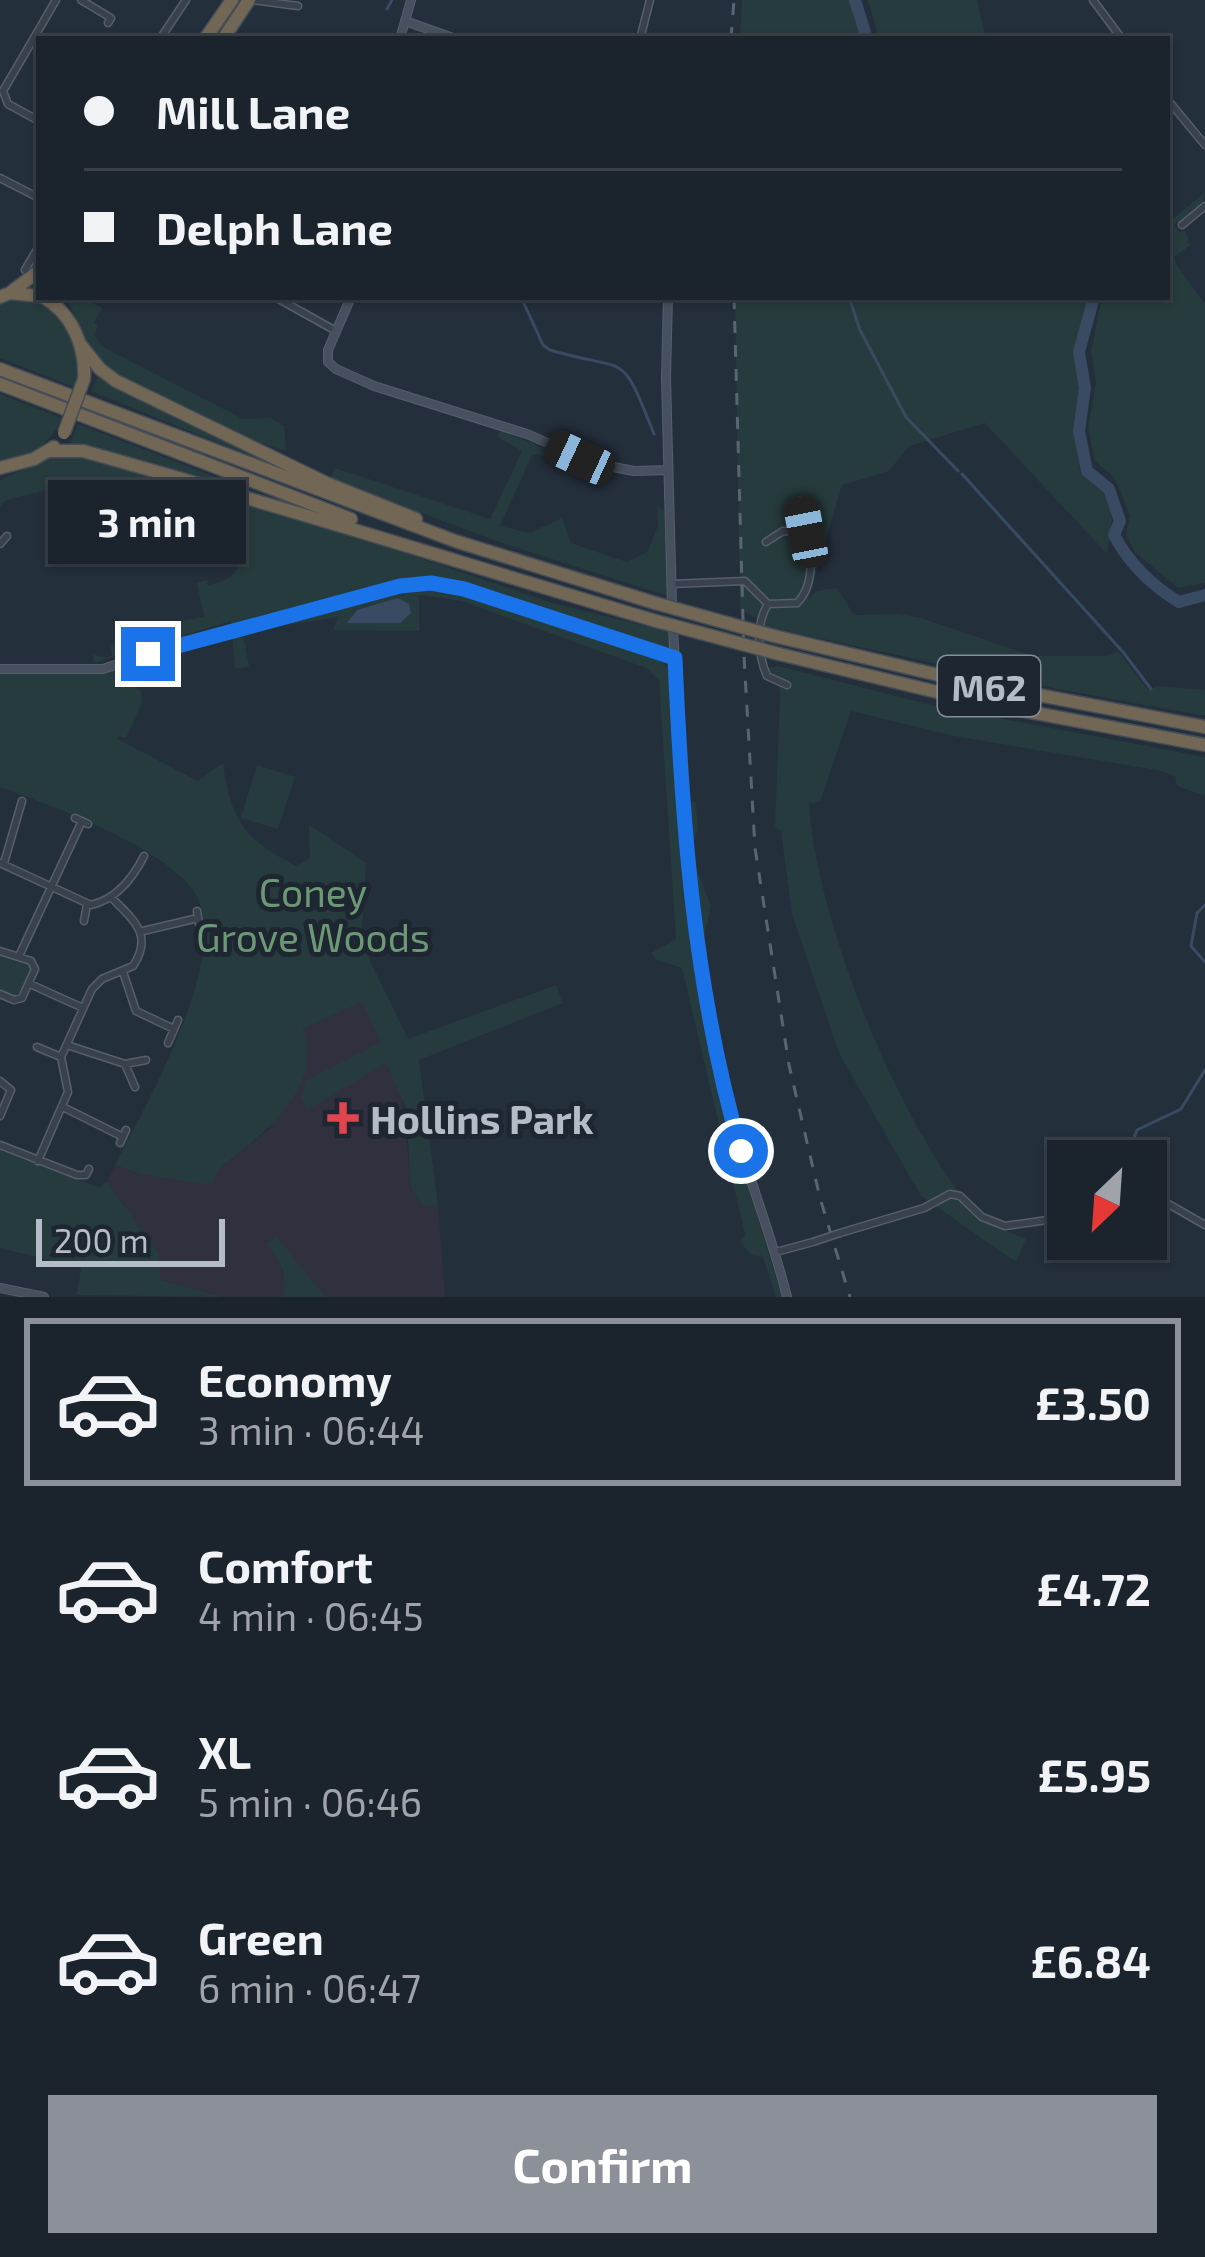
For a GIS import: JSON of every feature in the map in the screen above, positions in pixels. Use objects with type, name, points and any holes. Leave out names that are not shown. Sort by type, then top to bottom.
[{"type":"highway","points":[[207,36],[232,0]]},
{"type":"highway","points":[[225,36],[250,0]]},
{"type":"highway","points":[[5,295],[32,270]]},
{"type":"highway","points":[[5,295],[36,296]]},
{"type":"highway","points":[[61,304],[80,344],[116,381],[326,483],[586,582]]},
{"type":"highway","points":[[0,468],[17,466],[49,451],[64,433],[85,379],[80,344]]},
{"type":"highway","name":"M62","points":[[0,369],[336,499],[655,603],[951,678],[1205,727]]},
{"type":"highway","name":"M62","points":[[0,384],[326,510],[584,600],[987,704],[1205,745]]},
{"type":"highway","points":[[49,451],[82,451],[284,506],[584,600]]},
{"type":"street","points":[[38,36],[56,0]]},
{"type":"street","points":[[81,0],[111,18],[108,23]]},
{"type":"street","points":[[162,36],[186,0]]},
{"type":"street","points":[[250,0],[298,7]]},
{"type":"street","points":[[401,36],[411,0]]},
{"type":"street","points":[[641,36],[650,0]]},
{"type":"street","points":[[1093,0],[1120,36]]},
{"type":"street","points":[[405,21],[448,36]]},
{"type":"street","points":[[35,43],[4,88],[8,104],[36,119]]},
{"type":"street","points":[[1170,102],[1203,139]]},
{"type":"street","points":[[1,180],[36,197]]},
{"type":"street","points":[[1182,225],[1205,206]]},
{"type":"street","points":[[280,300],[336,331]]},
{"type":"street","points":[[350,300],[328,350],[333,368],[527,434],[593,463],[634,471],[668,470]]},
{"type":"street","points":[[668,300],[671,584],[685,835],[702,971],[731,1115],[787,1297]]},
{"type":"street","points":[[671,584],[745,581],[768,604],[797,603],[806,593],[810,560],[800,501]]},
{"type":"street","points":[[766,542],[783,531],[806,532]]},
{"type":"street","points":[[0,544],[7,536]]},
{"type":"street","points":[[0,669],[103,669],[199,638],[421,583],[464,589],[675,658]]},
{"type":"street","points":[[768,604],[760,620],[761,660],[767,676],[787,685]]},
{"type":"street","points":[[22,802],[2,863],[87,904],[111,896],[133,876],[144,856]]},
{"type":"street","points":[[19,956],[82,821]]},
{"type":"street","points":[[111,896],[143,931]]},
{"type":"street","points":[[84,922],[87,904]]},
{"type":"street","points":[[143,931],[198,918]]},
{"type":"street","points":[[38,1161],[63,1107],[68,1089],[61,1058],[83,1008],[98,981],[137,961],[143,931]]},
{"type":"street","points":[[0,952],[34,966],[20,1000],[0,996]]},
{"type":"street","points":[[123,972],[136,1011],[176,1024],[168,1043]]},
{"type":"street","points":[[30,984],[83,1008]]},
{"type":"street","points":[[67,1046],[124,1064],[146,1060]]},
{"type":"street","points":[[38,1047],[61,1058]]},
{"type":"street","points":[[124,1064],[135,1087]]},
{"type":"street","points":[[0,1081],[10,1093],[0,1116]]},
{"type":"street","points":[[63,1107],[123,1136]]},
{"type":"street","points":[[0,1145],[76,1175],[86,1175],[89,1168]]},
{"type":"street","points":[[776,1252],[923,1208],[950,1195],[960,1196],[982,1217],[1005,1226],[1047,1220]]},
{"type":"street","points":[[1167,1203],[1205,1225]]},
{"type":"street","points":[[0,1288],[44,1297]]},
{"type":"shaded area","name":"Hollins Park","points":[[339,955],[402,1094],[411,1189],[422,1205],[438,1205],[445,1297],[326,1297],[279,1242],[277,1257],[286,1284],[282,1297],[224,1297],[159,1280],[159,1253],[107,1182],[115,1165],[140,1174],[215,1173],[272,1127],[284,983]]},
{"type":"green space","points":[[742,0],[850,0],[860,36],[740,36]]},
{"type":"green space","points":[[868,0],[977,0],[985,36],[878,36]]},
{"type":"green space","points":[[1205,193],[1202,203],[1174,225],[1180,233],[1184,230],[1187,243],[1192,244],[1174,257],[1176,264],[1205,304],[1205,583],[1178,588],[1135,552],[1126,535],[1130,516],[1115,478],[1095,461],[1088,428],[1096,382],[1091,351],[1101,300],[1170,300],[1170,221]]},
{"type":"green space","points":[[23,298],[50,309],[69,331],[77,358],[74,387],[0,358],[0,304]]},
{"type":"green space","points":[[67,300],[88,300],[102,308],[94,323],[101,346],[243,419],[270,418],[284,426],[286,451],[240,437],[109,371],[93,355]]},
{"type":"green space","points":[[735,300],[1087,300],[1075,352],[1080,391],[1074,431],[1080,471],[1102,491],[1111,507],[1107,554],[985,423],[909,446],[889,471],[842,485],[808,599],[817,591],[837,588],[854,615],[921,618],[1033,656],[1108,656],[1118,651],[1148,690],[1157,686],[1205,690],[1205,716],[763,626],[760,619],[740,610]]},
{"type":"green space","points":[[99,373],[294,474],[91,391]]},
{"type":"green space","points":[[0,394],[62,418],[38,449],[0,461]]},
{"type":"green space","points":[[78,424],[278,501],[70,445]]},
{"type":"green space","points":[[501,430],[556,453],[555,457],[532,455],[500,526],[530,533],[562,518],[571,543],[627,562],[647,552],[658,526],[657,506],[664,510],[668,596],[502,543],[330,479],[335,468],[490,519],[522,451],[497,437]]},
{"type":"green space","points":[[59,454],[83,455],[354,536],[553,603],[669,632],[669,647],[661,650],[452,582],[404,582],[411,589],[469,595],[669,668],[673,730],[683,748],[685,802],[696,802],[694,862],[711,906],[704,937],[712,994],[704,1009],[721,1097],[782,1297],[776,1297],[763,1257],[751,1255],[740,1242],[745,1234],[682,968],[657,960],[651,953],[676,939],[659,680],[646,668],[462,601],[419,595],[419,631],[333,630],[338,617],[243,632],[249,667],[235,669],[231,621],[94,663],[93,654],[112,655],[110,645],[147,641],[162,624],[204,617],[197,583],[207,580],[208,585],[232,575],[239,567],[241,548],[220,518],[96,478],[6,500],[0,506],[0,480]]},
{"type":"green space","points":[[778,666],[935,706],[1205,757],[1205,796],[1177,786],[1175,776],[1157,770],[954,736],[851,711],[820,802],[809,803],[815,850],[844,961],[892,1077],[948,1177],[977,1214],[1026,1239],[1016,1262],[921,1196],[839,1053],[792,914],[781,831],[775,827],[780,693],[767,668]]},
{"type":"green space","name":"Coney Grove Woods","points":[[116,669],[141,692],[142,703],[126,738],[117,739],[198,781],[223,763],[230,800],[243,826],[264,847],[296,866],[310,858],[309,825],[366,863],[361,942],[408,1039],[556,985],[563,1003],[419,1060],[438,1205],[422,1205],[411,1189],[406,1108],[386,1063],[307,1110],[301,1097],[307,1080],[381,1042],[362,1002],[303,1029],[306,1065],[294,1097],[271,1125],[220,1169],[212,1185],[140,1174],[115,1165],[163,1071],[193,996],[204,927],[198,899],[165,863],[139,847],[0,787],[0,673]]},
{"type":"green space","points":[[257,765],[295,777],[278,829],[241,818]]},
{"type":"green space","points":[[0,954],[32,966],[18,997],[0,992]]},
{"type":"green space","points":[[0,1150],[98,1187],[107,1182],[159,1253],[160,1280],[224,1297],[77,1295],[81,1268],[0,1248]]},
{"type":"green space","points":[[276,1236],[326,1297],[282,1297],[282,1269],[266,1245]]},
{"type":"water","points":[[398,598],[409,604],[411,613],[400,623],[347,623],[357,610]]},
{"type":"waterway","points":[[387,9],[392,0]]},
{"type":"waterway","points":[[855,0],[866,36]]},
{"type":"waterway","points":[[522,300],[543,345],[609,364],[627,376],[654,434]]},
{"type":"waterway","points":[[850,300],[860,330],[906,417],[958,471]]},
{"type":"waterway","points":[[1093,300],[1079,352],[1085,388],[1079,431],[1087,471],[1109,489],[1120,521],[1114,535],[1142,573],[1179,602],[1205,595]]},
{"type":"waterway","points":[[962,474],[1151,689]]},
{"type":"waterway","points":[[1205,905],[1197,913],[1191,946],[1205,962]]},
{"type":"waterway","points":[[1133,1140],[1137,1130],[1181,1109],[1205,1070]]},
{"type":"railway","points":[[731,36],[734,0]]},
{"type":"railway","points":[[734,300],[744,656],[755,848],[789,1065],[820,1198],[850,1297]]},
{"type":"place","name":"Hollins Park","points":[[343,1118]]},
{"type":"route","points":[[148,654],[292,613],[431,583],[464,589],[675,658],[688,869],[724,1089],[741,1151]]}]
